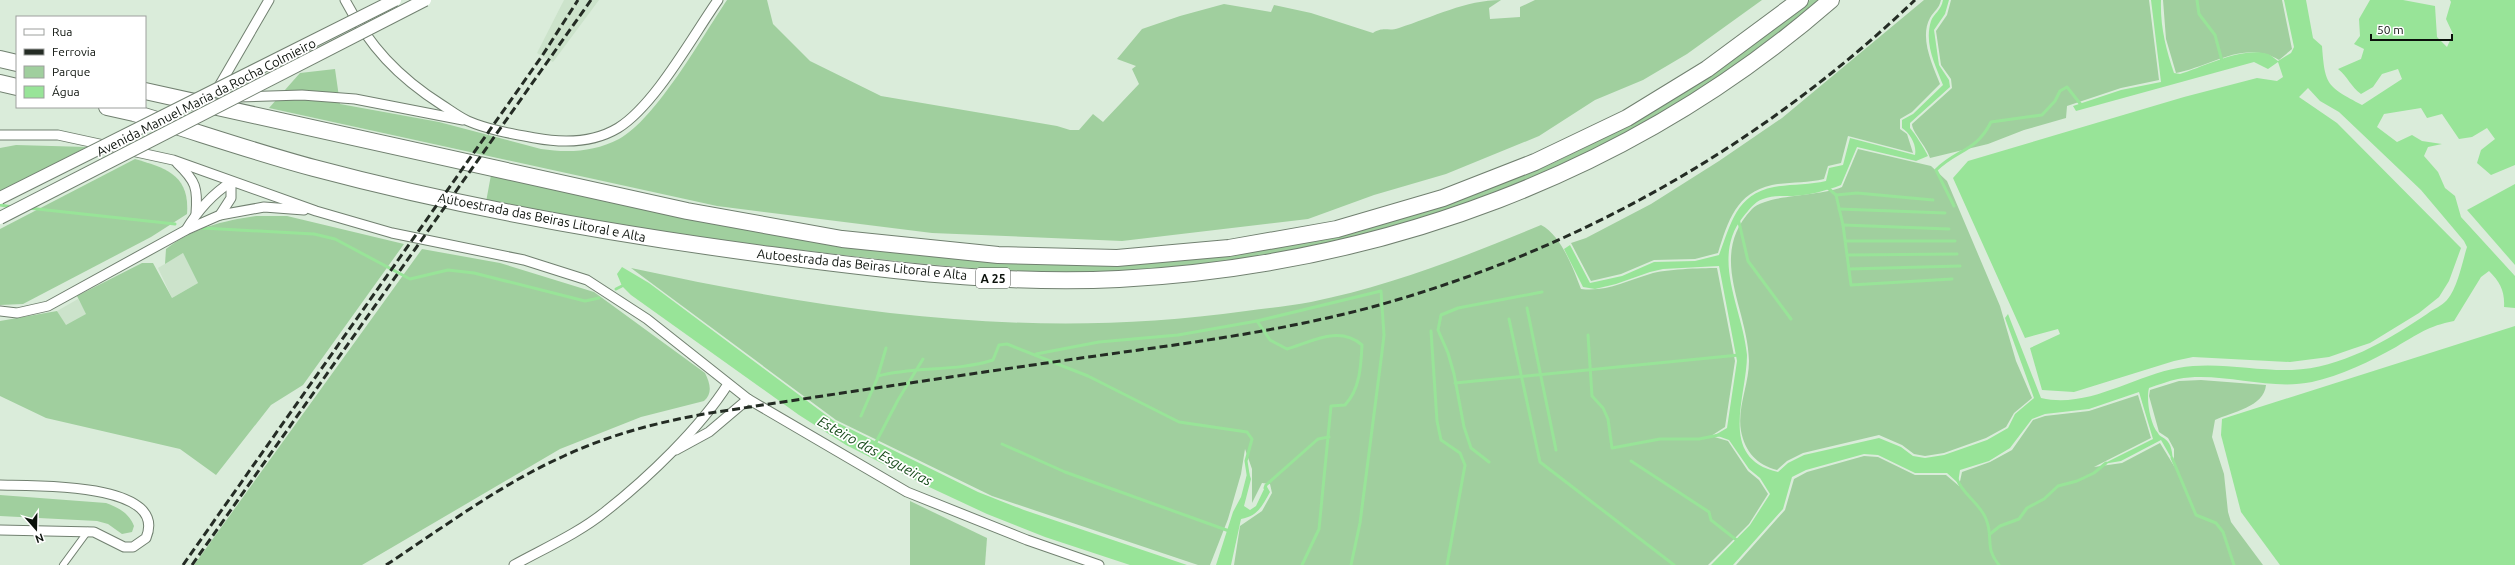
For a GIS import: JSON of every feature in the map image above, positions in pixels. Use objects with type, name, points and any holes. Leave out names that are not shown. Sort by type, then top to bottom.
[{"type":"highway","name":"Autoestrada das Beiras Litoral e Alta","points":[[146,91],[687,211],[842,239],[998,255],[1117,258],[1229,248],[1337,229],[1443,198],[1535,162],[1627,118],[1707,69],[1800,0]]},
{"type":"highway","name":"Autoestrada das Beiras Litoral e Alta","points":[[112,108],[134,113],[314,168],[498,210],[677,243],[839,264],[996,278],[1117,279],[1231,269],[1342,248],[1450,219],[1542,184],[1636,137],[1718,87],[1797,29],[1831,0]]},
{"type":"highway","points":[[0,59],[16,63]]},
{"type":"highway","points":[[0,83],[16,87]]},
{"type":"main road","name":"Avenida Manuel Maria da Rocha Colmieiro","points":[[0,198],[395,0]]},
{"type":"main road","name":"Avenida Manuel Maria da Rocha Colmieiro","points":[[0,218],[237,98],[425,0]]},
{"type":"street","points":[[216,91],[269,0]]},
{"type":"street","points":[[344,0],[368,40],[384,58],[418,90],[467,121]]},
{"type":"street","points":[[237,98],[302,95],[355,99],[467,121],[516,135],[556,141],[587,140],[618,128],[642,108],[653,95],[718,0]]},
{"type":"street","points":[[0,135],[58,135],[173,160],[231,182],[316,211],[392,234],[524,260],[587,280],[647,319],[748,399],[907,492],[1027,540],[1099,565]]},
{"type":"street","points":[[0,140],[16,136]]},
{"type":"street","points":[[173,160],[192,178],[198,193],[196,214]]},
{"type":"street","points":[[186,230],[196,214],[212,195],[231,182]]},
{"type":"street","points":[[220,215],[230,198],[231,182]]},
{"type":"street","points":[[0,311],[17,313],[48,306],[186,230],[220,215],[264,207],[316,211]]},
{"type":"street","points":[[514,565],[606,512],[668,455],[715,405],[728,384]]},
{"type":"street","points":[[668,455],[709,432],[748,399]]},
{"type":"street","points":[[0,485],[91,489],[117,495],[132,502],[147,517],[149,522],[146,538],[133,547],[124,547],[100,533],[88,531],[0,530]]},
{"type":"street","points":[[63,565],[88,531]]},
{"type":"shaded area","points":[[564,0],[599,0],[553,62],[537,53]]},
{"type":"shaded area","points":[[183,253],[198,283],[172,298],[158,268]]},
{"type":"shaded area","points":[[78,299],[87,314],[66,326],[57,311]]},
{"type":"green space","points":[[727,0],[767,0],[773,24],[810,61],[881,96],[1057,126],[1070,130],[1079,130],[1093,114],[1103,122],[1139,84],[1132,69],[1136,66],[1117,59],[1142,29],[1180,16],[1224,4],[1271,12],[1274,5],[1311,13],[1373,33],[1380,30],[1395,29],[1412,24],[1462,6],[1488,1],[1501,0],[1489,8],[1490,19],[1520,17],[1520,7],[1535,0],[1762,0],[1687,54],[1643,80],[1595,100],[1539,136],[1446,174],[1374,195],[1308,219],[1122,241],[932,233],[717,206],[269,108],[300,73],[335,69],[340,104],[439,122],[541,149],[571,151],[600,147],[619,139],[633,129],[648,114],[678,76]]},
{"type":"green space","points":[[1810,0],[1821,0],[1763,46],[1724,74],[1626,133],[1527,181],[1467,204],[1406,224],[1343,241],[1279,254],[1215,264],[1151,270],[1088,272],[1024,271],[961,267],[747,243],[617,224],[486,202],[491,175],[851,247],[985,262],[1088,265],[1346,234],[1452,203],[1549,165],[1590,145],[1652,111],[1714,73]]},
{"type":"green space","points":[[1924,0],[1941,0],[1938,8],[1930,18],[1926,34],[1928,52],[1940,84],[1912,112],[1900,119],[1900,129],[1907,134],[1913,153],[1848,136],[1841,163],[1828,166],[1824,179],[1772,185],[1750,194],[1735,210],[1718,253],[1695,259],[1654,260],[1621,274],[1591,281],[1571,243],[1586,238],[1651,204],[1719,161],[1782,118]]},
{"type":"green space","points":[[1951,0],[2149,0],[2159,80],[2121,88],[2067,106],[2066,118],[2024,130],[1988,144],[1930,158],[1914,131],[1912,124],[1952,88],[1951,79],[1941,65],[1936,31],[1947,15]]},
{"type":"green space","points":[[2163,0],[2282,0],[2292,49],[2279,60],[2266,54],[2253,52],[2240,53],[2176,73],[2166,39]]},
{"type":"green space","points":[[16,145],[87,147],[0,192],[0,148]]},
{"type":"green space","points":[[1858,149],[1931,166],[1947,181],[2000,306],[2016,361],[2032,398],[2014,413],[2006,427],[1986,438],[1944,453],[1925,456],[1914,454],[1902,445],[1879,435],[1803,453],[1787,461],[1777,470],[1764,465],[1753,456],[1746,445],[1741,431],[1740,422],[1749,361],[1747,341],[1733,283],[1731,264],[1732,245],[1739,227],[1752,209],[1759,204],[1781,198],[1820,193],[1842,187]]},
{"type":"green space","points":[[135,159],[157,166],[174,175],[184,190],[187,201],[187,214],[151,237],[23,304],[0,305],[0,229]]},
{"type":"green space","points":[[256,216],[287,216],[404,244],[303,385],[271,405],[216,475],[180,449],[46,418],[0,396],[0,321],[57,311],[66,325],[86,314],[77,296],[142,263],[153,263],[172,298],[198,283],[183,253],[165,264],[166,249],[176,242],[208,226]]},
{"type":"green space","points":[[1541,225],[1555,236],[1566,253],[1581,289],[1590,290],[1608,287],[1657,272],[1717,268],[1735,361],[1725,427],[1711,436],[1728,441],[1748,471],[1759,480],[1768,494],[1749,524],[1708,565],[1234,565],[1240,526],[1262,511],[1272,493],[1270,484],[1262,483],[1252,503],[1252,469],[1245,449],[1241,474],[1228,519],[1210,565],[1198,565],[992,496],[836,420],[631,268],[785,298],[937,318],[1012,322],[1089,323],[1167,320],[1287,306],[1370,288],[1457,259]]},
{"type":"green space","points":[[422,249],[500,263],[594,292],[705,373],[710,388],[709,395],[704,401],[641,417],[560,449],[362,565],[194,565]]},
{"type":"green space","points":[[2201,380],[2266,385],[2260,399],[2253,404],[2215,420],[2212,437],[2224,474],[2228,512],[2231,522],[2263,565],[1736,565],[1785,510],[1794,479],[1807,472],[1864,456],[1878,457],[1915,475],[1946,475],[1959,486],[1962,472],[1990,462],[2012,450],[2033,420],[2045,416],[2089,411],[2138,395],[2151,438],[2094,467],[2122,463],[2160,443],[2174,466],[2174,449],[2168,438],[2159,432],[2149,396],[2150,390],[2179,381]]},
{"type":"green space","points":[[0,495],[106,503],[126,514],[134,526],[132,532],[122,534],[108,524],[97,521],[0,516]]},
{"type":"green space","points":[[910,501],[987,538],[985,565],[910,565]]},
{"type":"water","points":[[1943,0],[1949,0],[1945,14],[1934,30],[1939,65],[1949,80],[1950,87],[1910,123],[1910,128],[1928,156],[1916,161],[1857,147],[1841,185],[1811,194],[1774,196],[1760,200],[1752,206],[1743,217],[1734,233],[1729,249],[1729,267],[1731,284],[1747,355],[1741,407],[1741,440],[1747,454],[1759,465],[1778,472],[1788,463],[1804,455],[1879,438],[1901,447],[1913,456],[1925,458],[1944,455],[1987,440],[2008,428],[2015,414],[2034,398],[2005,318],[2008,314],[2041,398],[2059,400],[2076,399],[2093,395],[2161,372],[2192,366],[2292,370],[2328,364],[2346,359],[2380,343],[2412,324],[2447,300],[2457,282],[2467,247],[2464,241],[2421,190],[2339,112],[2320,101],[2308,88],[2299,97],[2337,123],[2461,248],[2449,281],[2439,297],[2419,313],[2370,343],[2329,357],[2290,362],[2193,357],[2174,361],[2074,392],[2042,390],[2030,348],[2060,334],[2058,329],[2025,338],[1953,178],[1968,161],[2184,97],[2257,78],[2277,81],[2283,77],[2278,62],[2268,69],[2254,62],[2076,111],[2073,106],[2121,90],[2161,82],[2151,0],[2161,0],[2161,19],[2166,46],[2174,73],[2180,74],[2223,58],[2247,53],[2258,52],[2268,54],[2278,61],[2291,53],[2294,47],[2284,0],[2306,0],[2313,38],[2322,46],[2325,69],[2330,83],[2335,89],[2362,105],[2402,79],[2398,69],[2382,74],[2373,87],[2361,94],[2338,69],[2361,59],[2364,49],[2354,44],[2360,36],[2359,19],[2370,0],[2403,0],[2435,6],[2437,37],[2447,47],[2453,34],[2446,19],[2451,2],[2450,0],[2515,0],[2515,165],[2491,175],[2477,163],[2481,150],[2495,139],[2487,128],[2472,137],[2459,139],[2442,114],[2427,118],[2421,108],[2384,114],[2377,127],[2397,142],[2412,135],[2422,141],[2442,144],[2428,147],[2424,156],[2438,172],[2445,188],[2455,196],[2461,217],[2515,276],[2515,308],[2504,307],[2503,291],[2489,271],[2481,277],[2454,321],[2430,328],[2376,358],[2333,376],[2312,382],[2295,384],[2262,383],[2211,377],[2194,377],[2178,379],[2149,388],[2148,405],[2151,418],[2159,435],[2169,443],[2173,461],[2161,440],[2121,461],[2103,464],[2153,439],[2139,392],[2089,409],[2045,414],[2032,419],[2010,448],[1989,461],[1960,470],[1958,483],[1947,473],[1915,473],[1878,455],[1864,454],[1806,470],[1792,477],[1783,509],[1733,565],[1711,565],[1750,525],[1770,494],[1760,478],[1749,469],[1729,440],[1715,435],[1727,428],[1737,361],[1719,266],[1663,269],[1595,289],[1583,287],[1564,249],[1570,245],[1590,283],[1622,276],[1654,262],[1695,261],[1719,255],[1727,232],[1743,203],[1751,196],[1774,187],[1826,181],[1829,168],[1843,165],[1850,138],[1915,155],[1914,143],[1910,136],[1902,128],[1902,120],[1913,114],[1943,85],[1931,54],[1929,29],[1931,21],[1941,7]]},
{"type":"water","points":[[2515,184],[2515,265],[2467,210]]},
{"type":"water","name":"Esteiro das Esgueiras","points":[[622,267],[649,283],[834,421],[978,492],[1024,510],[1187,565],[1130,565],[1045,537],[987,514],[927,486],[846,445],[799,415],[631,295],[622,286],[617,274]]},
{"type":"water","points":[[2515,326],[2515,565],[2280,565],[2241,512],[2221,435],[2222,419]]},
{"type":"water","points":[[1248,470],[1251,479],[1244,506],[1250,510],[1256,506],[1266,485],[1270,492],[1256,513],[1247,518],[1241,519],[1231,565],[1216,565],[1233,512],[1241,497]]},
{"type":"waterway","points":[[2197,0],[2199,14],[2215,35],[2222,61]]},
{"type":"waterway","points":[[1954,206],[1936,170],[1951,158],[1973,145],[1985,132],[1991,122],[2042,115],[2055,101],[2060,91],[2067,87],[2082,106]]},
{"type":"waterway","points":[[1828,188],[1836,195],[1843,225],[1851,285],[1952,279]]},
{"type":"waterway","points":[[1836,195],[1857,193],[1933,200]]},
{"type":"waterway","points":[[0,205],[12,207]]},
{"type":"waterway","points":[[28,208],[175,224]]},
{"type":"waterway","points":[[1839,209],[1945,213]]},
{"type":"waterway","points":[[1738,218],[1748,261],[1791,319]]},
{"type":"waterway","points":[[1843,225],[1949,229]]},
{"type":"waterway","points":[[202,228],[314,234],[335,239],[410,279],[448,270],[474,273],[585,301],[599,298]]},
{"type":"waterway","points":[[1846,241],[1955,241]]},
{"type":"waterway","points":[[1848,255],[1957,254]]},
{"type":"waterway","points":[[1849,269],[1960,266]]},
{"type":"waterway","name":"Esteiro das Esgueiras","points":[[616,289],[622,286]]},
{"type":"waterway","points":[[1257,321],[1381,291],[1384,335],[1360,523],[1351,565]]},
{"type":"waterway","points":[[1489,462],[1471,448],[1464,427],[1454,374],[1448,353],[1438,330],[1441,315],[1458,308],[1542,292]]},
{"type":"waterway","points":[[1527,308],[1556,450]]},
{"type":"waterway","points":[[1509,319],[1540,462],[1674,565]]},
{"type":"waterway","points":[[1036,354],[1099,342],[1178,335],[1257,321],[1270,340],[1287,349],[1315,339],[1334,336],[1344,336],[1353,339],[1362,345],[1359,377],[1354,392],[1345,405],[1331,406],[1319,529],[1302,565]]},
{"type":"waterway","points":[[1431,331],[1437,421],[1441,440],[1460,453],[1465,465],[1447,565]]},
{"type":"waterway","points":[[1588,335],[1592,396],[1603,408],[1608,419],[1612,448],[1660,439],[1699,439],[1719,435]]},
{"type":"waterway","points":[[878,376],[906,371],[950,368],[979,364],[993,360],[999,345],[1007,344],[1088,376],[1179,422],[1247,432],[1252,439],[1246,461],[1248,474]]},
{"type":"waterway","points":[[861,416],[877,379],[886,348]]},
{"type":"waterway","points":[[1455,383],[1739,355]]},
{"type":"waterway","points":[[874,446],[898,400],[923,359]]},
{"type":"waterway","points":[[1265,488],[1266,485],[1318,439],[1329,437]]},
{"type":"waterway","points":[[1002,444],[1065,472],[1232,532]]},
{"type":"waterway","points":[[2172,458],[2196,515],[2216,523],[2223,532],[2234,565]]},
{"type":"waterway","points":[[1631,461],[1709,512],[1711,520],[1739,542]]},
{"type":"waterway","points":[[1990,534],[2000,526],[2019,519],[2027,508],[2044,499],[2058,486],[2077,481],[2094,473],[2106,463]]},
{"type":"waterway","points":[[1957,479],[1963,490],[1980,508],[1986,519],[1990,548],[1994,559],[1999,565]]},
{"type":"railway","points":[[183,565],[542,56],[578,0]]},
{"type":"railway","points":[[192,565],[591,0]]},
{"type":"railway","points":[[386,565],[495,493],[541,467],[598,442],[668,421],[704,414],[1261,331],[1372,307],[1448,284],[1521,256],[1593,224],[1663,187],[1730,147],[1794,102],[1856,53],[1915,0]]}]
